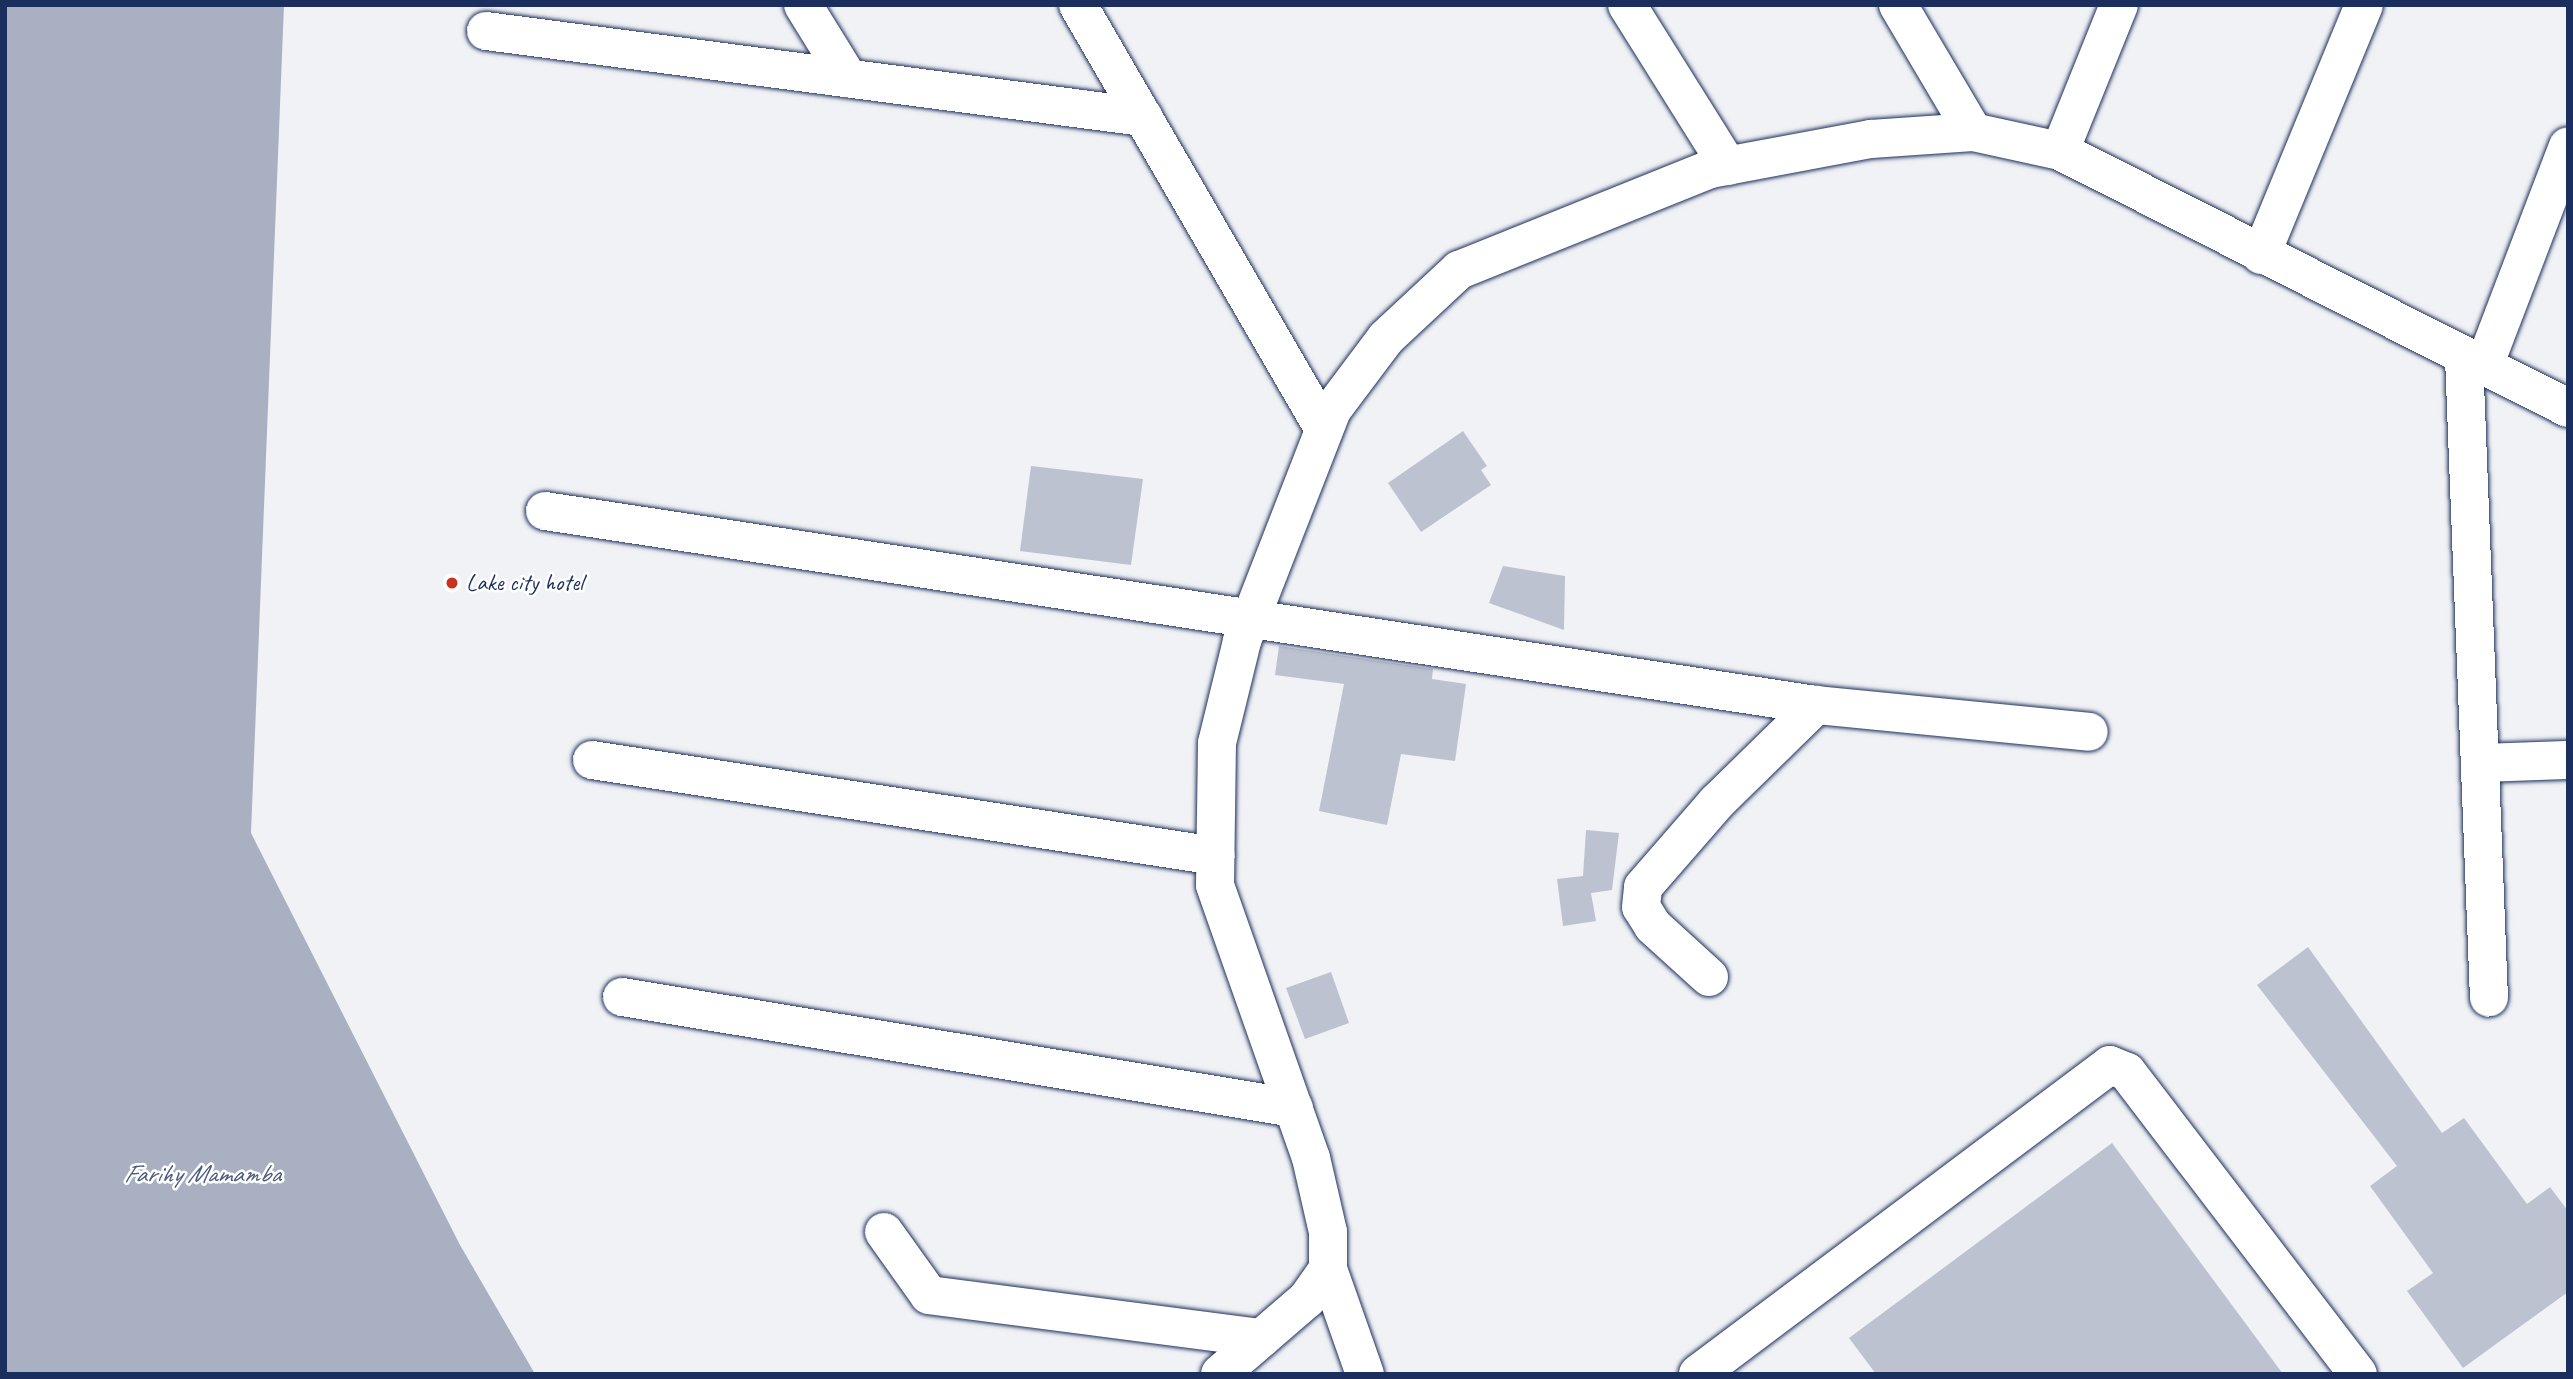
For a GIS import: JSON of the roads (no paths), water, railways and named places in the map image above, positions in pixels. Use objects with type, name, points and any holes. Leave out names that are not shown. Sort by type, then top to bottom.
[{"type":"street","points":[[803,5],[848,78]]},
{"type":"street","points":[[1078,5],[1324,429]]},
{"type":"street","points":[[1627,5],[1728,166]]},
{"type":"street","points":[[1898,5],[1973,132]]},
{"type":"street","points":[[2060,151],[2119,5]]},
{"type":"street","points":[[2261,255],[2364,5]]},
{"type":"street","points":[[486,32],[1143,117]]},
{"type":"street","points":[[1365,1374],[1328,1269],[1328,1232],[1294,1108],[1215,885],[1217,743],[1252,615],[1324,429],[1386,338],[1459,270],[1728,166],[1871,139],[1973,132],[2060,151],[2568,408]]},
{"type":"street","points":[[2490,998],[2480,764],[2474,362],[2568,146]]},
{"type":"street","points":[[545,511],[1252,615],[1816,705],[2090,732]]},
{"type":"street","points":[[1710,977],[1653,926],[1641,907],[1643,887],[1717,802],[1816,705]]},
{"type":"street","points":[[592,760],[1216,856]]},
{"type":"street","points":[[2480,764],[2568,760]]},
{"type":"street","points":[[622,997],[1294,1108]]},
{"type":"street","points":[[1698,1374],[2110,1065],[2127,1072],[2358,1374]]},
{"type":"street","points":[[884,1232],[929,1295],[1261,1338]]},
{"type":"street","points":[[1220,1374],[1307,1299],[1328,1269]]},
{"type":"water","name":"Farihy Mamamba","points":[[5,5],[284,5],[251,833],[460,1245],[535,1374],[5,1374]]},
{"type":"place","name":"Lake city hotel","points":[[452,583]]}]
